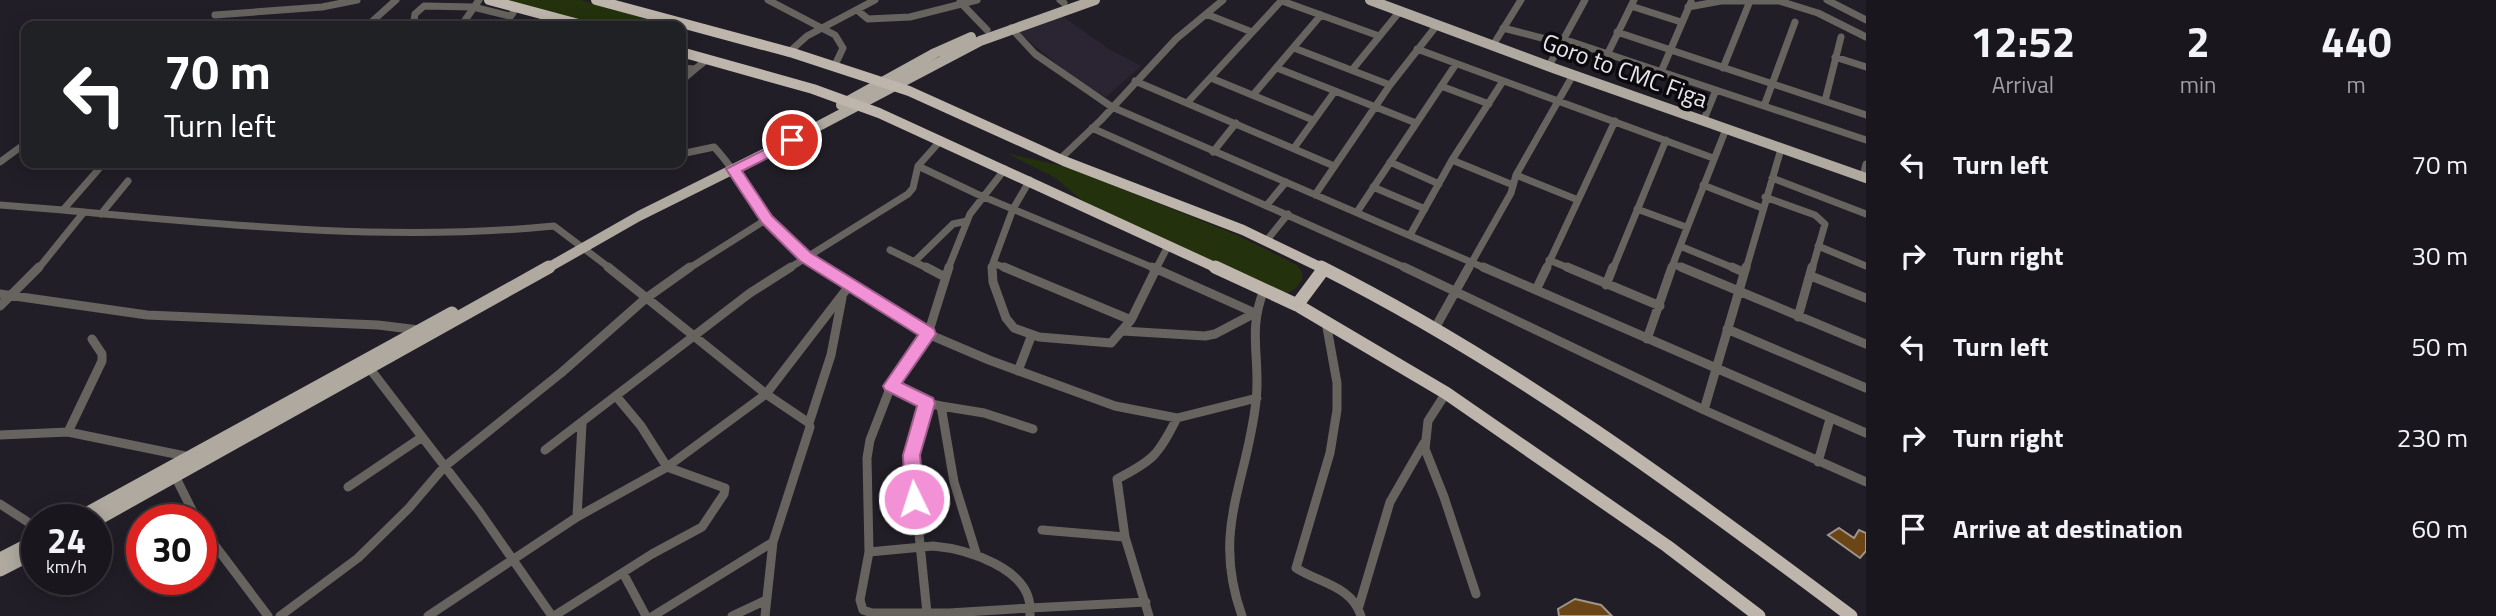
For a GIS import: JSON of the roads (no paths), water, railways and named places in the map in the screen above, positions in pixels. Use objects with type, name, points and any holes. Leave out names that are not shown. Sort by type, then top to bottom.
[{"type":"highway","points":[[489,0],[513,12],[560,21]]},
{"type":"highway","points":[[596,0],[672,21]]},
{"type":"highway","points":[[686,25],[888,84],[1060,159],[1267,240],[1434,330],[1602,436],[1728,522],[1851,616]]},
{"type":"highway","points":[[686,53],[852,104],[941,140],[1297,305],[1446,393],[1657,539],[1759,616]]},
{"type":"highway","points":[[1297,305],[1323,270]]},
{"type":"main road","points":[[112,507],[368,366],[579,244],[852,104],[942,50],[987,30],[1095,0]]},
{"type":"main road","name":"Goro to CMC Figa","points":[[1370,0],[1781,149],[1866,172]]},
{"type":"main road","points":[[1382,0],[1866,172]]},
{"type":"main road","points":[[888,84],[1066,1]]},
{"type":"main road","points":[[0,559],[21,548]]},
{"type":"main road","points":[[0,570],[21,559]]},
{"type":"street","points":[[215,15],[322,7],[357,0]]},
{"type":"street","points":[[373,21],[396,0]]},
{"type":"street","points":[[464,21],[479,0]]},
{"type":"street","points":[[768,0],[835,35],[843,48],[834,67]]},
{"type":"street","points":[[788,53],[822,27],[875,0]]},
{"type":"street","points":[[857,10],[868,19],[884,20],[910,17],[960,2],[977,0]]},
{"type":"street","points":[[1060,159],[1176,39],[1223,0]]},
{"type":"street","points":[[1187,103],[1282,0],[1379,36]]},
{"type":"street","points":[[1494,42],[1521,0]]},
{"type":"street","points":[[1551,62],[1585,0]]},
{"type":"street","points":[[1661,72],[1692,0]]},
{"type":"street","points":[[1688,7],[1707,2],[1777,0],[1818,13],[1865,36]]},
{"type":"street","points":[[1827,0],[1866,20]]},
{"type":"street","points":[[1723,68],[1750,1]]},
{"type":"street","points":[[960,2],[987,30]]},
{"type":"street","points":[[1608,53],[1632,3],[1681,22]]},
{"type":"street","points":[[414,21],[415,14],[424,6],[473,7],[513,12],[507,21]]},
{"type":"street","points":[[1352,70],[1400,11]]},
{"type":"street","points":[[1206,14],[1252,32]]},
{"type":"street","points":[[1253,95],[1321,15]]},
{"type":"street","points":[[1764,106],[1795,22]]},
{"type":"street","points":[[1013,24],[1035,54],[1112,107],[1866,433]]},
{"type":"street","points":[[1315,195],[1390,85],[1437,25]]},
{"type":"street","points":[[1503,28],[1608,53],[1866,140]]},
{"type":"street","points":[[1617,32],[1866,115]]},
{"type":"street","points":[[1825,101],[1841,37]]},
{"type":"street","points":[[1294,48],[1390,85]]},
{"type":"street","points":[[1417,49],[1713,158]]},
{"type":"street","points":[[1835,57],[1866,68]]},
{"type":"street","points":[[686,77],[708,59]]},
{"type":"street","points":[[1357,212],[1456,64]]},
{"type":"street","points":[[686,68],[695,69]]},
{"type":"street","points":[[1278,68],[1416,123]]},
{"type":"street","points":[[1434,330],[1511,193],[1516,175],[1573,75]]},
{"type":"street","points":[[1211,78],[1313,120]]},
{"type":"street","points":[[1135,81],[1334,166]]},
{"type":"street","points":[[1410,235],[1452,160],[1503,81]]},
{"type":"street","points":[[1441,86],[1489,104]]},
{"type":"street","points":[[1705,117],[1716,90]]},
{"type":"street","points":[[1294,148],[1335,91]]},
{"type":"street","points":[[1536,290],[1615,121]]},
{"type":"street","points":[[1213,152],[1236,123]]},
{"type":"street","points":[[1092,128],[1457,291],[1704,410],[1866,482]]},
{"type":"street","points":[[1647,339],[1675,265],[1686,227],[1726,129]]},
{"type":"street","points":[[545,450],[582,424],[693,334],[806,257],[908,194],[913,188],[918,166],[941,140]]},
{"type":"street","points":[[1606,285],[1666,140]]},
{"type":"street","points":[[0,162],[21,147]]},
{"type":"street","points":[[686,153],[714,147],[767,219],[806,257],[928,334],[1018,371],[1115,406],[1177,418],[1257,398]]},
{"type":"street","points":[[1704,410],[1781,149]]},
{"type":"street","points":[[1452,160],[1513,185]]},
{"type":"street","points":[[1390,162],[1439,184]]},
{"type":"street","points":[[918,166],[935,172],[981,197],[1156,268],[1255,313]]},
{"type":"street","points":[[63,210],[100,168]]},
{"type":"street","points":[[1005,169],[981,197],[967,221],[945,277],[928,334],[891,386],[870,440],[867,457],[869,552],[860,600],[863,610],[871,615],[949,615],[1146,603]]},
{"type":"street","points":[[1516,175],[1578,200]]},
{"type":"street","points":[[1772,178],[1866,214]]},
{"type":"street","points":[[1030,180],[1013,209],[990,272],[1007,321],[1017,332],[1031,337],[1111,343],[1131,320],[1168,246]]},
{"type":"street","points":[[101,214],[128,181]]},
{"type":"street","points":[[1267,205],[1286,182]]},
{"type":"street","points":[[1703,185],[1762,208]]},
{"type":"street","points":[[1373,187],[1425,209]]},
{"type":"street","points":[[1766,197],[1823,220],[1811,276],[1798,317]]},
{"type":"street","points":[[0,205],[234,226],[408,231],[513,230],[548,226],[558,228],[766,394],[809,423]]},
{"type":"street","points":[[1637,209],[1686,227]]},
{"type":"street","points":[[0,306],[47,260],[84,212]]},
{"type":"street","points":[[1267,240],[1288,214]]},
{"type":"street","points":[[280,616],[358,558],[409,508],[444,467],[561,373],[645,299],[715,250],[767,219]]},
{"type":"street","points":[[915,261],[953,224],[967,221]]},
{"type":"street","points":[[1680,246],[1743,272]]},
{"type":"street","points":[[1818,246],[1866,266]]},
{"type":"street","points":[[890,250],[945,277]]},
{"type":"street","points":[[1549,260],[1660,306]]},
{"type":"street","points":[[993,263],[1131,320]]},
{"type":"street","points":[[1675,265],[1866,344]]},
{"type":"street","points":[[1811,276],[1866,298]]},
{"type":"street","points":[[428,616],[511,558],[577,517],[667,467],[766,394],[849,286]]},
{"type":"street","points":[[1242,616],[1233,592],[1226,550],[1227,534],[1252,431],[1257,398],[1255,313],[1264,290]]},
{"type":"street","points":[[0,294],[147,315],[378,325],[428,332]]},
{"type":"street","points":[[765,616],[764,601],[773,542],[809,434],[809,423],[831,355],[842,294]]},
{"type":"street","points":[[1123,331],[1205,336],[1215,334],[1255,313]]},
{"type":"street","points":[[1326,322],[1329,351],[1337,384],[1336,412],[1296,568],[1350,596],[1360,611]]},
{"type":"street","points":[[1727,329],[1866,388]]},
{"type":"street","points":[[1018,371],[1031,337]]},
{"type":"street","points":[[68,432],[102,361],[102,354],[92,339]]},
{"type":"street","points":[[368,366],[553,616],[702,527],[724,494],[724,488],[718,485],[667,467],[641,426],[616,396]]},
{"type":"street","points":[[891,386],[927,403],[984,413],[1033,429]]},
{"type":"street","points":[[1360,611],[1390,502],[1424,443],[1433,411],[1446,393]]},
{"type":"street","points":[[927,403],[912,455],[927,613]]},
{"type":"street","points":[[941,406],[945,440],[961,516],[977,556]]},
{"type":"street","points":[[1149,616],[1125,537],[1117,479],[1147,464],[1160,451],[1177,418]]},
{"type":"street","points":[[1818,461],[1830,419]]},
{"type":"street","points":[[577,517],[582,424]]},
{"type":"street","points":[[0,435],[68,432],[194,460]]},
{"type":"street","points":[[348,487],[422,438]]},
{"type":"street","points":[[1424,443],[1427,462],[1443,494],[1476,594]]},
{"type":"street","points":[[173,472],[189,504]]},
{"type":"street","points":[[0,504],[21,518]]},
{"type":"street","points":[[1042,530],[1125,537]]},
{"type":"street","points":[[653,616],[773,542]]},
{"type":"street","points":[[869,552],[919,545],[953,546],[977,556],[1026,587],[1030,595],[1030,612]]},
{"type":"street","points":[[217,548],[268,616]]},
{"type":"street","points":[[623,573],[646,616]]},
{"type":"street","points":[[732,616],[764,601]]}]
